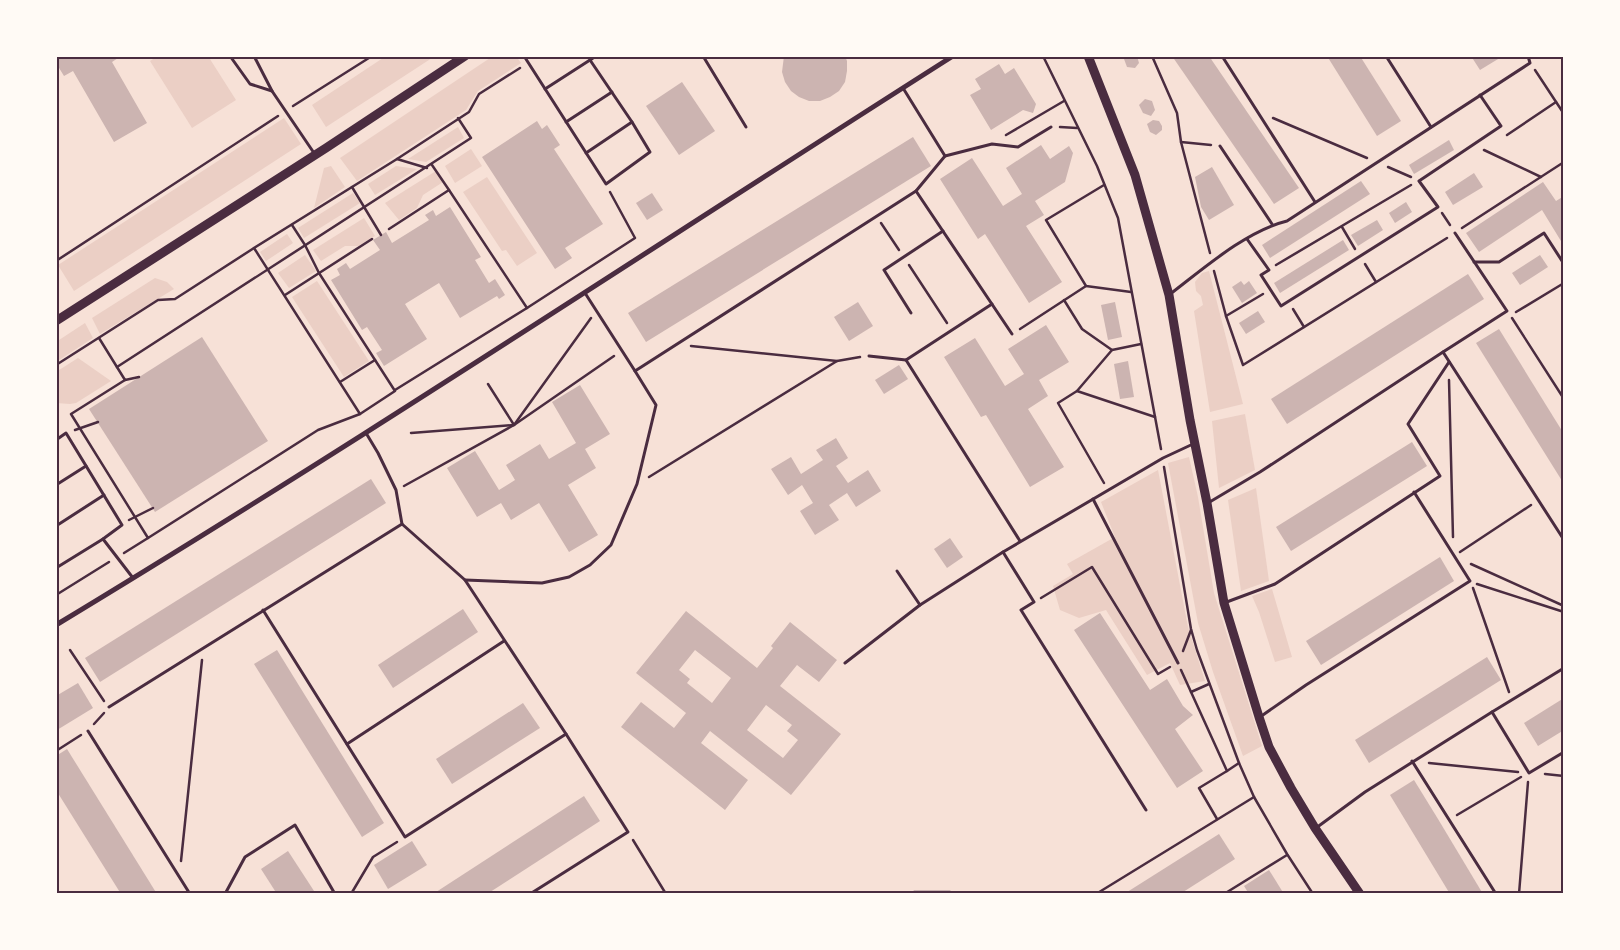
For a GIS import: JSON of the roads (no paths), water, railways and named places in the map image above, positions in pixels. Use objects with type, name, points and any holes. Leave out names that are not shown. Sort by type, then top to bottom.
[{"type":"main road","points":[[56,321],[465,56]]},
{"type":"main road","points":[[1088,56],[1135,175],[1169,295],[1224,603],[1259,717],[1269,747],[1291,788],[1315,828],[1360,894]]},
{"type":"street","points":[[56,625],[585,293],[953,56]]},
{"type":"lane","points":[[230,56],[250,84],[272,91]]},
{"type":"lane","points":[[254,56],[272,91],[315,154]]},
{"type":"lane","points":[[524,56],[606,184],[650,152],[590,60]]},
{"type":"lane","points":[[545,89],[596,56]]},
{"type":"lane","points":[[703,56],[746,127]]},
{"type":"lane","points":[[1222,56],[1316,202]]},
{"type":"lane","points":[[1386,56],[1431,127]]},
{"type":"lane","points":[[1169,295],[1212,262],[1247,239],[1272,224],[1287,221],[1530,63],[1528,56]]},
{"type":"lane","points":[[903,88],[945,156]]},
{"type":"lane","points":[[566,122],[612,92]]},
{"type":"lane","points":[[1247,239],[1269,270],[1261,275],[1270,290],[1281,306],[1288,302],[1438,207],[1419,180],[1502,126],[1480,94]]},
{"type":"lane","points":[[586,153],[632,122]]},
{"type":"lane","points":[[635,371],[916,191],[945,156],[992,144],[1018,147],[1051,127]]},
{"type":"lane","points":[[1220,146],[1272,224]]},
{"type":"lane","points":[[916,191],[1012,334]]},
{"type":"lane","points":[[911,313],[884,270],[943,231]]},
{"type":"lane","points":[[1207,503],[1260,472],[1507,311],[1455,233]]},
{"type":"lane","points":[[1474,262],[1499,262],[1544,233],[1564,264]]},
{"type":"lane","points":[[465,580],[542,583],[569,577],[590,565],[610,545],[637,484],[656,405],[585,293]]},
{"type":"lane","points":[[869,356],[906,360],[992,304]]},
{"type":"lane","points":[[1443,352],[1564,540]]},
{"type":"lane","points":[[906,360],[1020,541]]},
{"type":"lane","points":[[1224,603],[1274,584],[1440,476],[1408,424],[1449,362]]},
{"type":"lane","points":[[365,432],[378,453],[396,490],[402,524],[465,580],[628,832],[530,894]]},
{"type":"lane","points":[[56,440],[66,433],[122,525],[56,568]]},
{"type":"lane","points":[[845,663],[920,605],[1020,541],[1162,458],[1194,443]]},
{"type":"lane","points":[[56,485],[86,466]]},
{"type":"lane","points":[[1259,717],[1470,581],[1414,492]]},
{"type":"lane","points":[[56,526],[104,496]]},
{"type":"lane","points":[[1093,499],[1178,663]]},
{"type":"lane","points":[[109,707],[402,524]]},
{"type":"lane","points":[[103,539],[133,578]]},
{"type":"lane","points":[[1003,552],[1034,602],[1021,610],[1146,810]]},
{"type":"lane","points":[[897,571],[920,605]]},
{"type":"lane","points":[[263,610],[405,836],[566,734]]},
{"type":"lane","points":[[347,744],[504,641]]},
{"type":"lane","points":[[1315,828],[1412,761],[1564,668]]},
{"type":"lane","points":[[1492,712],[1528,773],[1564,752]]},
{"type":"lane","points":[[88,731],[190,894]]},
{"type":"lane","points":[[1412,761],[1496,894]]},
{"type":"lane","points":[[226,894],[245,856],[296,825],[335,894]]}]
